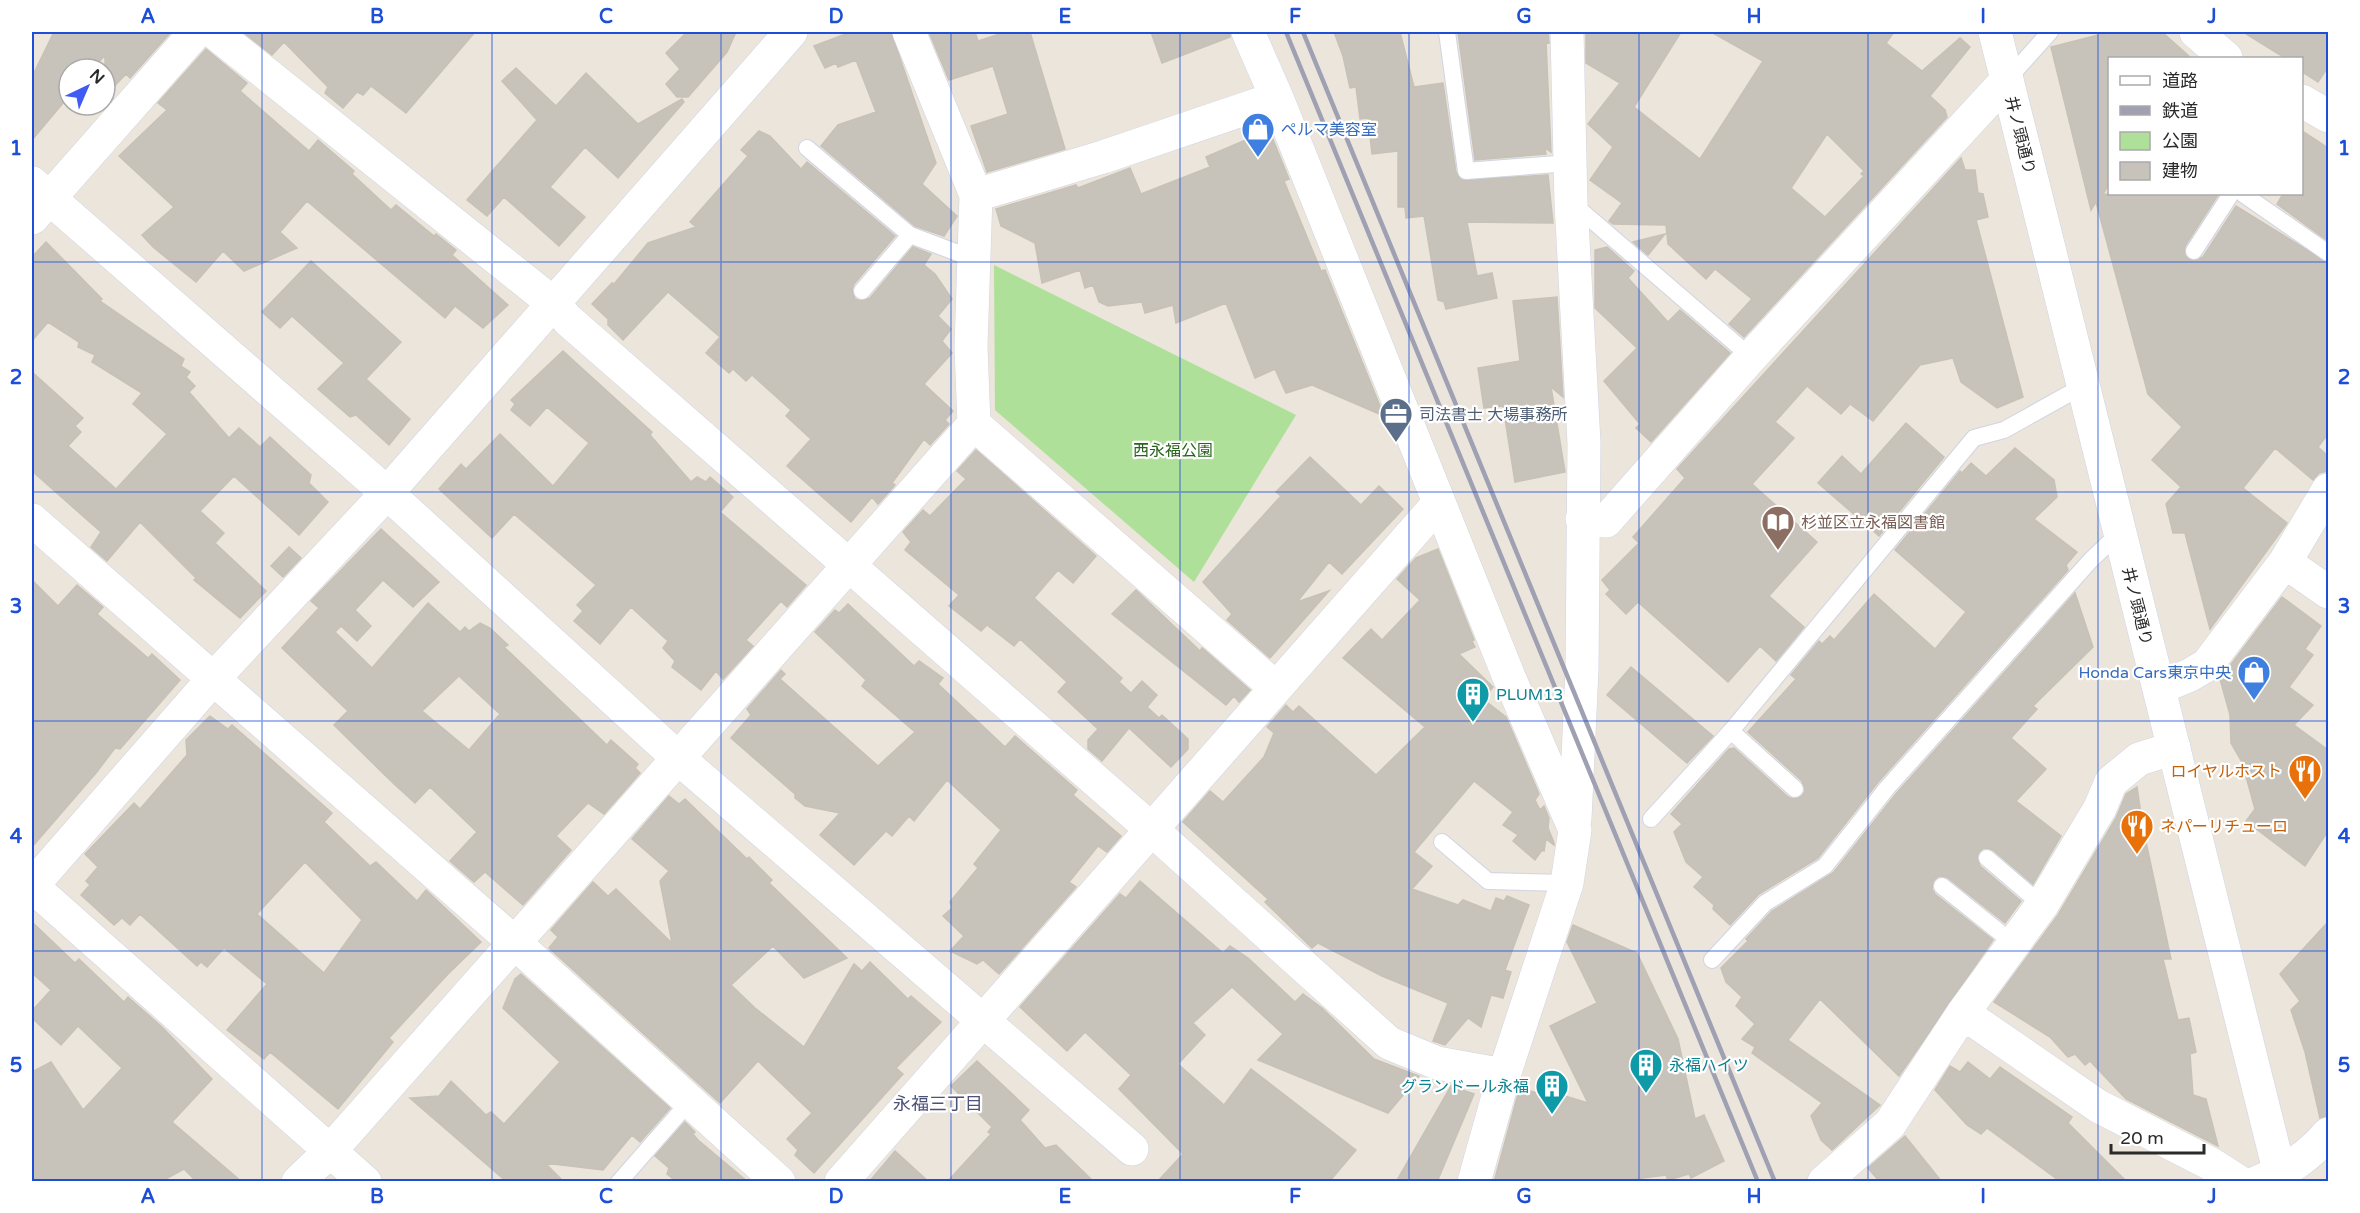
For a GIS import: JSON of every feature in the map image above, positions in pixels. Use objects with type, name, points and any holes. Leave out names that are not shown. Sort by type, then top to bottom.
[{"type":"street","points":[[196,32],[37,200],[387,493],[678,758],[1132,1149]]},
{"type":"street","points":[[213,32],[554,304],[568,320],[1150,828],[1389,1043],[1437,1063],[1504,1075]]},
{"type":"street","points":[[365,1182],[32,886],[213,679],[387,493],[790,32]]},
{"type":"street","points":[[298,1182],[330,1151],[975,424],[971,347],[976,195],[909,32]]},
{"type":"street","points":[[1248,32],[1277,98],[1509,676],[1575,830]]},
{"type":"street","points":[[1474,1182],[1504,1075],[1567,883],[1575,830],[1582,670],[1584,443],[1571,203],[1567,32]]},
{"type":"street","name":"井ノ頭通り","points":[[1995,32],[2174,748],[2273,1179]]},
{"type":"street","points":[[2196,32],[2225,57]]},
{"type":"street","points":[[1582,519],[1606,521],[1751,357],[2007,80]]},
{"type":"street","points":[[976,195],[1103,157],[1277,98]]},
{"type":"street","points":[[2303,102],[2328,116]]},
{"type":"street","points":[[975,424],[1276,688]]},
{"type":"street","points":[[2159,688],[2190,675],[2207,664],[2285,562],[2328,490]]},
{"type":"street","points":[[842,1182],[1150,828],[1439,503]]},
{"type":"street","points":[[32,520],[515,943],[779,1182]]},
{"type":"street","points":[[2285,562],[2328,592]]},
{"type":"street","points":[[1824,1182],[1890,1124],[1963,1013],[2042,905],[2100,808],[2111,782],[2139,759],[2174,748]]},
{"type":"street","points":[[1963,1013],[2098,1106],[2211,1164],[2240,1182]]},
{"type":"street","points":[[2273,1179],[2311,1154],[2328,1134]]},
{"type":"lane","points":[[1447,32],[1466,171],[1570,164]]},
{"type":"lane","points":[[2007,80],[2050,32]]},
{"type":"lane","points":[[807,148],[910,235],[974,259]]},
{"type":"lane","points":[[2194,251],[2231,195]]},
{"type":"lane","points":[[2244,195],[2328,253]]},
{"type":"lane","points":[[1571,203],[1751,357]]},
{"type":"lane","points":[[862,291],[910,235]]},
{"type":"lane","points":[[1651,819],[1731,731],[1974,438],[2004,430],[2083,386]]},
{"type":"lane","points":[[1712,960],[1765,903],[1826,866],[1887,788],[2090,561],[2120,532]]},
{"type":"lane","points":[[1731,731],[1795,789]]},
{"type":"lane","points":[[1443,842],[1488,881],[1567,883]]},
{"type":"lane","points":[[1987,858],[2042,905]]},
{"type":"lane","points":[[1942,886],[2013,943]]},
{"type":"lane","points":[[619,1182],[690,1101]]},
{"type":"green space","name":"西永福公園","points":[[994,265],[1296,415],[1194,582],[995,410]]},
{"type":"building","points":[[54,32],[171,32],[130,78],[126,74],[117,83],[117,57],[105,57],[105,55],[103,57],[57,57],[57,110],[32,140],[32,77]]},
{"type":"building","points":[[243,32],[475,32],[406,113],[371,86],[363,95],[357,92],[343,108],[325,93],[328,87],[284,42],[272,55]]},
{"type":"building","points":[[687,32],[736,32],[727,52],[688,97],[677,97],[666,84],[680,69],[666,53]]},
{"type":"building","points":[[851,32],[891,32],[936,163],[922,184],[957,216],[944,236],[915,226],[821,146],[838,125],[876,112],[856,60],[838,67],[836,63],[825,68],[814,46]]},
{"type":"building","points":[[929,32],[975,32],[978,41],[1006,32],[1030,32],[1065,149],[987,172],[971,126],[1008,114],[993,66],[949,80]]},
{"type":"building","points":[[1151,32],[1230,32],[1230,37],[1162,63]]},
{"type":"building","points":[[1334,32],[1400,32],[1414,87],[1443,83],[1456,172],[1461,180],[1548,175],[1553,223],[1467,222],[1477,276],[1492,273],[1497,298],[1446,309],[1444,302],[1438,300],[1424,216],[1406,218],[1405,207],[1398,207],[1398,151],[1372,154],[1368,118],[1360,119],[1356,87],[1350,88],[1343,56]]},
{"type":"building","points":[[1458,32],[1548,32],[1549,43],[1546,42],[1551,152],[1545,148],[1546,154],[1475,160]]},
{"type":"building","points":[[1586,32],[1681,32],[1634,107],[1700,159],[1763,61],[1711,32],[1894,32],[1886,43],[1922,71],[1960,38],[1970,47],[1930,96],[1945,110],[1947,117],[1744,337],[1729,324],[1752,299],[1715,269],[1706,279],[1668,244],[1666,225],[1613,224],[1609,221],[1622,203],[1590,180],[1613,147],[1588,124],[1620,83],[1586,63]],"holes":[[[1827,134],[1864,171],[1861,174],[1864,176],[1825,217],[1791,188]]]},
{"type":"building","points":[[2110,32],[2162,32],[2190,57],[2108,57],[2108,186],[2103,194],[2218,195],[2185,246],[2185,256],[2193,261],[2203,257],[2236,206],[2328,263],[2328,434],[2318,447],[2328,456],[2328,471],[2319,473],[2313,480],[2275,448],[2243,488],[2287,523],[2210,629],[2185,533],[2173,533],[2166,504],[2181,487],[2152,460],[2182,427],[2148,394],[2096,202],[2091,210],[2051,47]]},
{"type":"building","points":[[2243,32],[2328,32],[2328,67],[2318,82],[2303,72],[2303,57],[2283,57]]},
{"type":"building","points":[[206,49],[247,83],[240,91],[309,151],[318,140],[354,171],[352,174],[391,210],[396,205],[434,236],[436,234],[456,250],[452,255],[508,305],[483,328],[455,306],[445,318],[307,201],[280,232],[297,248],[244,271],[223,251],[196,282],[153,247],[142,235],[174,207],[119,156],[167,110],[158,103]]},
{"type":"building","points":[[516,68],[556,106],[586,73],[638,124],[682,99],[684,102],[618,178],[585,147],[550,187],[585,217],[559,246],[504,197],[487,216],[467,200],[537,120],[502,81]]},
{"type":"building","points":[[1269,130],[1289,179],[1284,181],[1321,271],[1325,270],[1384,416],[1312,385],[1286,393],[1275,369],[1255,378],[1226,303],[1176,323],[1173,305],[1145,313],[1142,302],[1108,306],[1099,302],[1093,285],[1085,288],[1080,270],[1042,283],[1035,243],[1001,226],[996,209],[1076,185],[1078,188],[1130,168],[1141,194],[1210,167],[1206,157]]},
{"type":"building","points":[[759,131],[770,136],[801,169],[807,162],[895,236],[854,284],[852,290],[855,299],[861,301],[870,298],[913,247],[931,254],[924,265],[935,274],[952,299],[938,316],[951,329],[942,341],[952,353],[924,384],[953,411],[945,420],[949,424],[930,445],[924,439],[892,483],[895,485],[878,504],[872,497],[851,522],[787,466],[811,439],[786,416],[791,410],[752,375],[746,381],[733,369],[729,373],[706,353],[720,337],[668,292],[623,340],[608,325],[608,319],[592,304],[612,283],[614,284],[648,243],[696,227],[690,222],[748,156],[741,150]]},
{"type":"building","points":[[2303,131],[2328,148],[2328,241],[2277,204],[2282,195],[2303,195]]},
{"type":"building","points":[[1961,158],[1965,170],[1975,170],[1978,193],[1983,194],[1988,217],[1976,220],[2023,397],[1997,408],[1961,382],[1953,358],[1920,365],[1873,421],[1850,404],[1841,414],[1807,386],[1775,422],[1794,438],[1752,484],[1817,542],[1769,596],[1804,627],[1776,661],[1760,646],[1728,682],[1638,602],[1626,614],[1606,594],[1610,590],[1602,580],[1639,543],[1633,537],[1685,478],[1677,469]]},
{"type":"building","points":[[1665,234],[1648,255],[1633,242]]},
{"type":"building","points":[[46,242],[102,299],[100,301],[184,359],[181,366],[190,372],[186,377],[195,386],[189,392],[229,438],[239,428],[260,447],[270,437],[311,475],[309,483],[328,502],[299,535],[234,476],[200,511],[224,533],[215,543],[266,591],[240,618],[194,580],[196,578],[140,522],[107,561],[91,547],[101,532],[32,471],[32,372],[83,418],[75,426],[81,432],[68,446],[116,489],[167,434],[133,404],[142,393],[92,362],[95,355],[78,347],[79,342],[48,322],[32,341],[32,257]]},
{"type":"building","points":[[1607,247],[1634,271],[1628,278],[1668,322],[1680,310],[1730,353],[1651,442],[1636,428],[1640,424],[1604,381],[1637,348],[1595,308],[1595,250]]},
{"type":"building","points":[[311,261],[401,342],[366,379],[410,419],[389,445],[356,415],[350,417],[318,389],[344,363],[292,316],[280,328],[262,312]]},
{"type":"building","points":[[1557,297],[1563,397],[1551,387],[1565,472],[1515,482],[1503,406],[1484,408],[1478,368],[1520,361],[1513,301]]},
{"type":"building","points":[[563,351],[652,432],[650,435],[691,482],[697,477],[706,482],[710,477],[733,497],[720,512],[806,585],[787,607],[781,601],[746,640],[753,646],[723,679],[716,671],[701,690],[672,667],[675,661],[663,648],[668,641],[631,607],[600,644],[574,621],[583,611],[577,605],[596,585],[514,514],[492,538],[439,489],[461,464],[466,469],[500,434],[553,486],[589,443],[547,407],[530,426],[511,410],[515,404],[511,400]]},
{"type":"building","points":[[1906,423],[1944,457],[1879,536],[1818,483],[1842,456],[1861,474]]},
{"type":"building","points":[[2015,448],[2054,480],[2057,497],[2034,519],[2077,552],[2066,565],[2068,570],[1879,781],[1818,858],[1759,894],[1730,925],[1713,909],[1714,905],[1694,887],[1703,877],[1686,862],[1674,832],[1682,824],[1671,814],[1729,749],[1734,748],[1788,797],[1793,799],[1802,796],[1805,791],[1802,781],[1748,732],[1796,679],[1791,675],[1819,641],[1822,644],[1830,636],[1834,640],[1874,594],[1935,649],[1966,612],[1895,550],[1960,471],[1962,473],[1971,463],[1986,476]]},
{"type":"building","points":[[976,450],[1096,556],[1073,583],[1058,570],[1034,598],[1122,678],[1119,682],[1131,693],[1142,681],[1157,695],[1147,707],[1159,718],[1162,715],[1188,739],[1188,749],[1171,767],[1129,728],[1102,761],[1088,749],[1088,740],[1098,729],[1058,692],[1067,682],[1020,639],[1014,646],[987,625],[981,631],[949,606],[959,595],[905,550],[911,542],[903,532],[923,510],[930,516],[966,479],[957,471]]},
{"type":"building","points":[[1310,457],[1361,505],[1379,486],[1403,509],[1342,574],[1329,562],[1297,602],[1329,591],[1270,658],[1227,620],[1232,614],[1203,582],[1281,496],[1276,492]]},
{"type":"building","points":[[381,529],[439,582],[413,607],[383,580],[355,610],[371,626],[357,641],[341,626],[335,632],[372,668],[428,603],[460,632],[465,627],[469,631],[480,623],[490,628],[508,645],[504,647],[607,745],[611,740],[638,764],[635,768],[640,773],[604,814],[588,803],[556,836],[571,850],[523,905],[485,872],[474,882],[450,861],[477,832],[430,787],[415,803],[393,783],[334,725],[348,711],[282,648],[319,608],[311,601]],"holes":[[[459,676],[500,714],[469,750],[422,711]]]},
{"type":"building","points":[[289,547],[301,558],[283,577],[271,566]]},
{"type":"building","points":[[1438,549],[1474,640],[1472,641],[1475,647],[1459,654],[1493,687],[1483,699],[1506,717],[1539,794],[1535,800],[1540,810],[1544,806],[1549,818],[1548,828],[1554,843],[1554,845],[1546,839],[1544,851],[1542,850],[1535,860],[1513,841],[1518,835],[1503,825],[1513,812],[1474,781],[1414,852],[1432,866],[1412,889],[1458,905],[1463,900],[1491,911],[1496,898],[1504,901],[1507,896],[1529,905],[1505,970],[1511,972],[1503,998],[1491,995],[1481,1027],[1468,1018],[1445,1045],[1433,1041],[1448,1003],[1382,976],[1318,943],[1312,948],[1265,902],[1268,899],[1183,822],[1210,791],[1223,802],[1264,757],[1274,733],[1267,727],[1286,705],[1293,712],[1299,706],[1376,775],[1425,727],[1343,658],[1371,629],[1382,640],[1420,600],[1397,579],[1416,558]]},
{"type":"building","points":[[32,580],[58,606],[77,585],[103,607],[97,614],[148,658],[152,654],[180,680],[120,749],[115,748],[32,847]]},
{"type":"building","points":[[1136,590],[1200,651],[1202,648],[1250,690],[1239,702],[1234,696],[1226,705],[1112,614]]},
{"type":"building","points":[[2075,593],[2093,647],[2033,706],[2037,709],[2011,738],[2046,769],[2016,801],[2061,836],[2033,884],[1993,850],[1984,848],[1979,852],[1977,857],[1980,866],[2021,901],[2005,923],[1948,878],[1939,876],[1934,880],[1932,889],[1935,894],[1993,940],[1899,1076],[1820,999],[1788,1040],[1880,1105],[1832,1150],[1821,1140],[1811,1116],[1822,1103],[1752,1053],[1755,1047],[1742,1039],[1755,1024],[1736,1006],[1742,997],[1726,982],[1721,968],[1748,941],[1746,939],[1772,911],[1833,873],[1895,795]]},
{"type":"building","points":[[2282,597],[2321,626],[2305,649],[2313,655],[2289,687],[2313,705],[2294,725],[2328,750],[2328,831],[2305,866],[2246,821],[2255,809],[2242,762],[2231,743],[2230,715],[2220,679]]},
{"type":"building","points":[[848,604],[914,666],[919,661],[943,678],[938,684],[1005,747],[1015,736],[1077,790],[1073,795],[1121,836],[1107,852],[1098,846],[1069,882],[1076,887],[999,974],[983,960],[977,964],[950,951],[964,936],[943,916],[952,908],[950,902],[978,868],[974,864],[1001,830],[947,780],[914,821],[909,816],[892,836],[886,831],[854,865],[820,835],[840,813],[805,806],[795,798],[795,794],[731,738],[751,715],[747,709],[781,670],[785,674],[780,679],[878,766],[915,732],[862,686],[866,680],[815,632],[835,610],[839,613]]},
{"type":"building","points":[[1631,667],[1713,736],[1687,763],[1607,695]]},
{"type":"building","points":[[210,716],[228,729],[232,725],[332,813],[324,822],[370,866],[376,862],[417,901],[426,890],[481,942],[389,1038],[393,1042],[338,1109],[270,1052],[264,1059],[227,1030],[267,984],[224,948],[207,967],[201,962],[197,966],[140,914],[130,925],[122,918],[114,925],[81,895],[90,885],[86,881],[98,867],[85,854],[134,803],[140,809],[187,755],[186,740]],"holes":[[[305,862],[362,920],[324,973],[257,914]]]},
{"type":"building","points":[[2137,787],[2143,828],[2171,959],[2163,959],[2178,1020],[2189,1018],[2196,1052],[2190,1054],[2193,1095],[2206,1099],[2218,1146],[2126,1099],[2090,1061],[2085,1065],[2075,1054],[2068,1057],[2050,1037],[1994,1002],[2058,915],[2116,818],[2126,794]]},
{"type":"building","points":[[669,796],[679,804],[685,799],[747,859],[749,857],[772,880],[769,883],[847,958],[804,978],[773,946],[731,985],[755,1008],[804,1047],[854,964],[862,971],[870,962],[908,999],[911,996],[941,1022],[896,1068],[903,1074],[814,1173],[795,1155],[798,1150],[787,1139],[812,1113],[758,1061],[720,1103],[549,948],[558,937],[551,930],[593,882],[608,896],[616,889],[672,943],[660,881],[669,871],[632,839]]},
{"type":"building","points":[[1140,881],[1223,953],[1230,946],[1248,958],[1295,1002],[1303,994],[1322,1008],[1374,1059],[1419,1076],[1388,1113],[1258,1060],[1283,1034],[1232,987],[1193,1023],[1205,1035],[1178,1064],[1224,1105],[1251,1069],[1356,1150],[1329,1182],[1157,1182],[1183,1154],[1119,1089],[1131,1075],[1085,1032],[1067,1051],[1020,1007],[1120,894],[1126,898]]},
{"type":"building","points":[[32,922],[75,963],[79,959],[124,1002],[128,997],[162,1027],[212,1079],[172,1122],[242,1182],[197,1182],[184,1169],[160,1182],[32,1182],[32,1072],[51,1062],[83,1110],[122,1068],[78,1026],[61,1045],[32,1018],[32,1011],[51,990],[32,973]]},
{"type":"building","points":[[2328,922],[2328,1116],[2320,1118],[2305,1052],[2291,1010],[2300,1001],[2280,974]]},
{"type":"building","points":[[1573,925],[1637,953],[1678,1039],[1695,1119],[1704,1115],[1724,1161],[1691,1178],[1689,1174],[1668,1180],[1666,1175],[1611,1182],[1494,1182],[1518,1094],[1522,1095],[1524,1089],[1553,1098],[1555,1093],[1588,1103],[1550,1026],[1597,1003],[1567,942]]},
{"type":"building","points":[[521,974],[670,1108],[640,1142],[632,1135],[603,1170],[545,1163],[564,1182],[507,1182],[410,1098],[439,1096],[451,1081],[486,1115],[491,1112],[504,1124],[560,1062],[503,1008],[515,979]]},
{"type":"building","points":[[977,1061],[1029,1110],[1020,1120],[1045,1148],[1056,1145],[1094,1182],[947,1182],[991,1134],[988,1132],[992,1127],[951,1086]]},
{"type":"building","points":[[1968,1062],[1990,1079],[2000,1067],[2072,1117],[2068,1123],[2127,1182],[2061,1182],[1987,1128],[1981,1134],[1967,1125],[1935,1090],[1950,1066],[1960,1072]]},
{"type":"building","points":[[1451,1086],[1474,1094],[1437,1182],[1396,1182]]},
{"type":"building","points":[[685,1122],[695,1132],[693,1134],[698,1140],[748,1182],[677,1182],[667,1174],[669,1168],[655,1156]]},
{"type":"building","points":[[1905,1136],[1942,1182],[1880,1182],[1868,1168]]},
{"type":"building","points":[[895,1151],[929,1182],[869,1182]]},
{"type":"railway","points":[[1286,32],[1758,1182]]},
{"type":"railway","points":[[1303,32],[1775,1182]]},
{"type":"place","name":"ペルマ美容室","points":[[1258,158]]},
{"type":"place","name":"司法書士 大場事務所","points":[[1396,443]]},
{"type":"place","name":"杉並区立永福図書館","points":[[1778,551]]},
{"type":"place","name":"Honda Cars東京中央","points":[[2254,701]]},
{"type":"place","name":"PLUM13","points":[[1473,723]]},
{"type":"place","name":"ロイヤルホスト","points":[[2305,800]]},
{"type":"place","name":"ネパーリチューロ","points":[[2137,855]]},
{"type":"place","name":"永福ハイツ","points":[[1646,1094]]},
{"type":"place","name":"グランドール永福","points":[[1552,1115]]},
{"type":"district","name":"永福三丁目","points":[[938,1104]]}]
